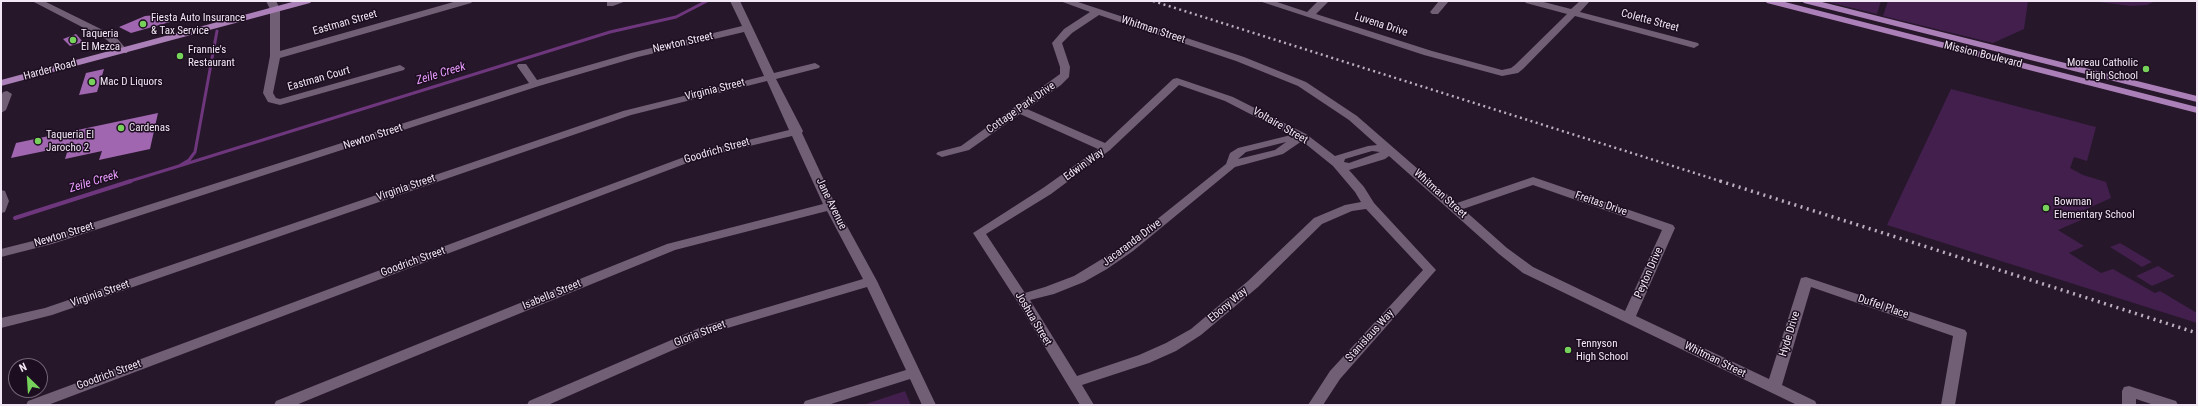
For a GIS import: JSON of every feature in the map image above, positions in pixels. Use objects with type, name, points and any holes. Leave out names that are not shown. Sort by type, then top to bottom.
[{"type":"main road","name":"Harder Road","points":[[1,83],[274,3],[307,1]]},
{"type":"main road","name":"Mission Boulevard","points":[[1770,1],[2197,110]]},
{"type":"main road","name":"Mission Boulevard","points":[[1808,1],[2197,99]]},
{"type":"main road","points":[[1907,35],[1917,34],[1967,41]]},
{"type":"main road","name":"Harder Road","points":[[1,75],[120,47]]},
{"type":"street","points":[[37,1],[111,38],[120,47]]},
{"type":"street","name":"Eastman Street","points":[[275,56],[468,1]]},
{"type":"street","points":[[610,4],[621,1]]},
{"type":"street","name":"Jane Avenue","points":[[735,1],[797,131],[830,206],[871,281],[929,405]]},
{"type":"street","name":"Whitman Street","points":[[1065,1],[1240,59],[1283,75],[1337,106],[1390,149],[1503,251],[1528,270],[1810,405]]},
{"type":"street","name":"Luvena Drive","points":[[1264,1],[1492,71],[1508,73],[1514,71],[1585,1]]},
{"type":"street","points":[[1309,15],[1324,1]]},
{"type":"street","points":[[1435,12],[1444,1]]},
{"type":"street","name":"Colette Street","points":[[1529,1],[1694,45]]},
{"type":"street","name":"Eastman Court","points":[[274,3],[275,56],[268,93],[272,100],[280,102],[400,68]]},
{"type":"street","name":"Cottage Park Drive","points":[[942,154],[965,148],[1057,83],[1065,75],[1065,67],[1057,43],[1068,31],[1097,12]]},
{"type":"street","name":"Newton Street","points":[[1,253],[48,241],[535,84],[635,55],[747,28]]},
{"type":"street","points":[[522,66],[535,84]]},
{"type":"street","name":"Virginia Street","points":[[1,323],[54,309],[626,113],[815,66]]},
{"type":"street","name":"Voltaire Street","points":[[1177,81],[1229,98],[1302,136],[1337,164],[1360,190],[1369,205],[1430,270]]},
{"type":"street","name":"Edwin Way","points":[[979,233],[1046,191],[1106,148],[1177,81]]},
{"type":"street","points":[[1,110],[7,94]]},
{"type":"street","points":[[1019,110],[1106,148]]},
{"type":"street","name":"Goodrich Street","points":[[32,405],[699,155],[797,131]]},
{"type":"street","name":"Jacaranda Drive","points":[[1022,298],[1049,291],[1079,279],[1102,266],[1128,248],[1230,165],[1279,152],[1302,136]]},
{"type":"street","points":[[1337,164],[1350,167],[1382,157],[1390,149]]},
{"type":"street","name":"Freitas Drive","points":[[1455,208],[1533,181],[1669,228]]},
{"type":"street","points":[[1,194],[3,201],[1,209]]},
{"type":"street","name":"Ebony Way","points":[[1072,383],[1144,359],[1171,347],[1196,332],[1247,289],[1318,221],[1348,208],[1369,205]]},
{"type":"street","name":"Isabella Street","points":[[281,405],[671,248],[830,206]]},
{"type":"street","name":"Peyton Drive","points":[[1629,318],[1669,228]]},
{"type":"street","name":"Joshua Street","points":[[979,233],[1022,298],[1072,383],[1087,405]]},
{"type":"street","name":"Stanislaus Way","points":[[1315,405],[1335,375],[1430,270]]},
{"type":"street","name":"Gloria Street","points":[[534,405],[709,329],[871,281]]},
{"type":"street","name":"Duffel Place","points":[[1806,281],[1960,333],[1948,405]]},
{"type":"street","name":"Hyde Drive","points":[[1774,388],[1806,281]]},
{"type":"street","points":[[810,405],[914,373]]},
{"type":"street","points":[[2129,398],[2171,405]]},
{"type":"shaded area","points":[[1824,1],[1881,1],[1877,14]]},
{"type":"shaded area","points":[[1888,1],[2028,1],[2024,29],[1993,43],[1883,16]]},
{"type":"shaded area","points":[[2091,1],[2156,1],[2147,5],[2131,6]]},
{"type":"shaded area","name":"Bowman Elementary School","points":[[1951,89],[2096,127],[2087,161],[2074,157],[2070,168],[2083,175],[2106,182],[2111,198],[2080,212],[2088,217],[2058,230],[2084,246],[2069,253],[2101,273],[2113,269],[2155,293],[2160,291],[2197,313],[2197,323],[1887,225]]},
{"type":"shaded area","points":[[2120,243],[2152,262],[2142,267],[2110,247]]},
{"type":"shaded area","points":[[2158,266],[2175,276],[2152,286],[2136,276]]},
{"type":"shaded area","points":[[905,391],[911,405],[863,405]]},
{"type":"building","name":"Fiesta Auto Insurance & Tax Service","points":[[157,15],[170,22],[131,33],[119,27],[145,16]]},
{"type":"building","name":"Taqueria El Mezca","points":[[76,34],[83,42],[70,46],[63,39]]},
{"type":"building","name":"Mac D Liquors","points":[[104,69],[97,92],[79,95],[86,73]]},
{"type":"building","name":"Cardenas","points":[[158,113],[150,149],[99,160],[102,151],[65,159],[69,146],[11,158],[16,143]]},
{"type":"waterway","name":"Zeile Creek","points":[[179,166],[610,32],[676,17],[707,1]]},
{"type":"waterway","name":"Zeile Creek","points":[[179,166],[189,160],[195,152],[217,31]]},
{"type":"waterway","name":"Zeile Creek","points":[[127,182],[179,166]]},
{"type":"waterway","name":"Zeile Creek","points":[[15,218],[131,181]]},
{"type":"railway","points":[[1153,1],[1723,182]]},
{"type":"railway","points":[[1720,181],[2197,333]]},
{"type":"place","name":"Fiesta Auto Insurance & Tax Service","points":[[143,24]]},
{"type":"place","name":"Taqueria El Mezca","points":[[73,40]]},
{"type":"place","name":"Frannie's Restaurant","points":[[180,56]]},
{"type":"place","name":"Moreau Catholic High School","points":[[2146,69]]},
{"type":"place","name":"Mac D Liquors","points":[[92,82]]},
{"type":"place","name":"Cardenas","points":[[121,128]]},
{"type":"place","name":"Taqueria El Jarocho 2","points":[[38,141]]},
{"type":"place","name":"Bowman Elementary School","points":[[2046,208]]},
{"type":"place","name":"Tennyson High School","points":[[1568,350]]}]
